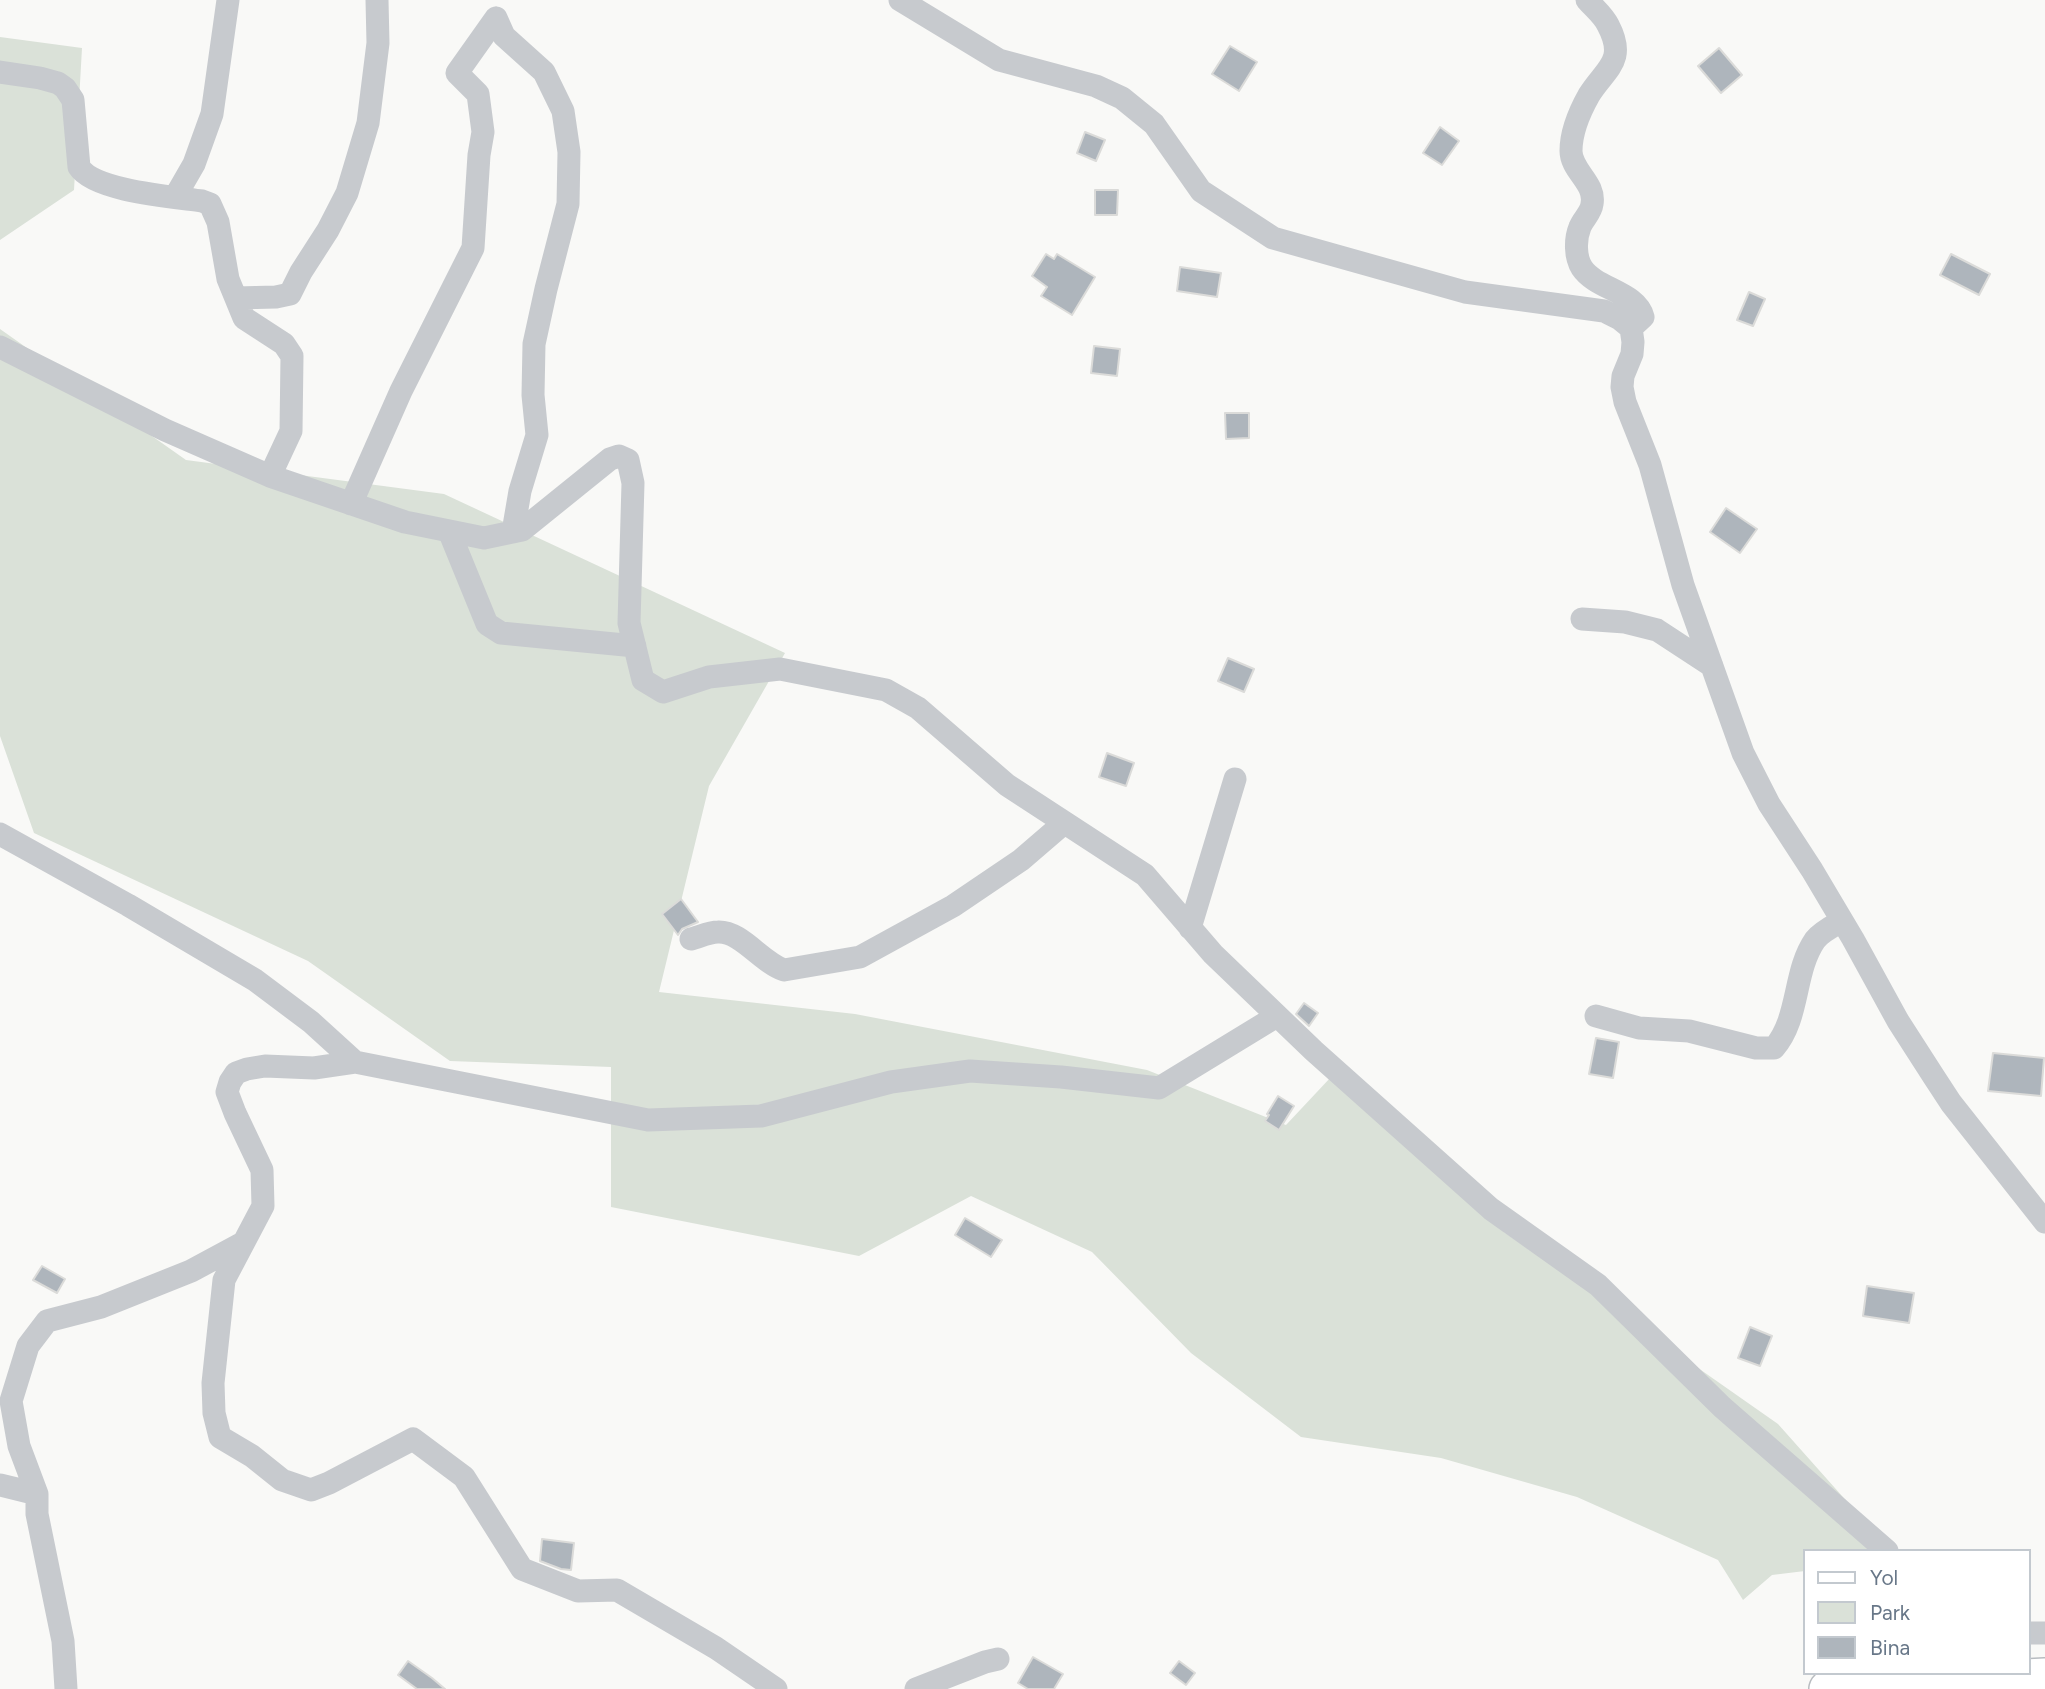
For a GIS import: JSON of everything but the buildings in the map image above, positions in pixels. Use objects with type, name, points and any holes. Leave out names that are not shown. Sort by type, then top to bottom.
[{"type":"main road","points":[[1828,1689],[1864,1683],[1923,1686],[2045,1677]]},
{"type":"street","points":[[175,197],[194,164],[212,114],[228,0]]},
{"type":"street","points":[[236,298],[276,298],[290,295],[347,193],[368,122],[378,43],[377,0]]},
{"type":"street","points":[[900,0],[999,60],[1096,86],[1122,98],[1154,124],[1201,191],[1273,238],[1465,292],[1604,311],[1631,328],[1632,354],[1623,376],[1622,387],[1625,402],[1650,465],[1683,585],[1733,728],[1755,779],[1842,921],[1898,1021],[1951,1103],[2045,1222]]},
{"type":"street","points":[[1587,0],[1608,25],[1616,52],[1610,69],[1583,107],[1572,146],[1571,155],[1592,190],[1593,203],[1576,238],[1577,253],[1581,267],[1589,276],[1624,296],[1642,313],[1643,317],[1631,328]]},
{"type":"street","points":[[351,504],[401,391],[473,248],[483,132],[478,94],[457,73],[496,18],[504,36],[544,72],[563,111],[569,152],[568,204],[534,344],[533,395],[537,435],[520,491],[513,532]]},
{"type":"street","points":[[0,72],[40,78],[65,88],[73,100],[79,167],[82,172],[115,186],[141,193],[210,204],[218,222],[228,279],[244,318],[284,344],[292,356],[291,431],[270,476]]},
{"type":"street","points":[[0,347],[165,430],[270,476],[405,523],[484,538],[522,530],[610,459],[619,456],[628,460],[633,484],[629,623],[643,680],[663,692],[709,677],[780,669],[886,690],[918,708],[1007,785],[1145,875],[1213,954],[1277,1016],[1491,1209],[1598,1285],[1722,1407],[1885,1549]]},
{"type":"street","points":[[449,531],[487,624],[501,633],[635,646]]},
{"type":"street","points":[[1582,620],[1625,622],[1657,630],[1712,666]]},
{"type":"street","points":[[1190,928],[1236,779]]},
{"type":"street","points":[[691,939],[717,932],[731,934],[783,970],[860,957],[953,906],[1021,860],[1064,823]]},
{"type":"street","points":[[0,835],[128,905],[255,980],[311,1022],[355,1062]]},
{"type":"street","points":[[1596,1016],[1639,1028],[1689,1031],[1756,1048],[1774,1048],[1782,1038],[1791,1016],[1806,958],[1816,938],[1842,921]]},
{"type":"street","points":[[776,1689],[716,1648],[617,1590],[578,1591],[522,1569],[464,1477],[413,1439],[312,1490],[282,1480],[252,1456],[219,1437],[214,1413],[213,1384],[224,1280],[263,1206],[264,1187],[262,1170],[234,1113],[227,1092],[236,1073],[265,1066],[314,1068],[355,1062],[648,1120],[761,1116],[891,1082],[970,1071],[1061,1077],[1159,1088],[1277,1016]]},
{"type":"street","points":[[66,1689],[63,1641],[37,1514],[37,1494],[19,1446],[11,1401],[27,1346],[47,1321],[101,1307],[191,1272],[243,1243]]},
{"type":"street","points":[[0,1485],[37,1494]]},
{"type":"street","points":[[916,1689],[959,1671],[998,1659]]},
{"type":"green space","points":[[0,37],[82,48],[74,190],[0,240]]},
{"type":"green space","points":[[0,329],[186,460],[444,494],[785,653],[709,786],[659,992],[855,1014],[1147,1070],[1286,1125],[1331,1077],[1504,1232],[1778,1424],[1889,1549],[1804,1549],[1804,1571],[1772,1575],[1743,1600],[1718,1560],[1577,1497],[1441,1458],[1301,1437],[1191,1353],[1092,1252],[971,1196],[859,1256],[611,1207],[611,1067],[450,1061],[308,961],[34,833],[0,736]]}]
